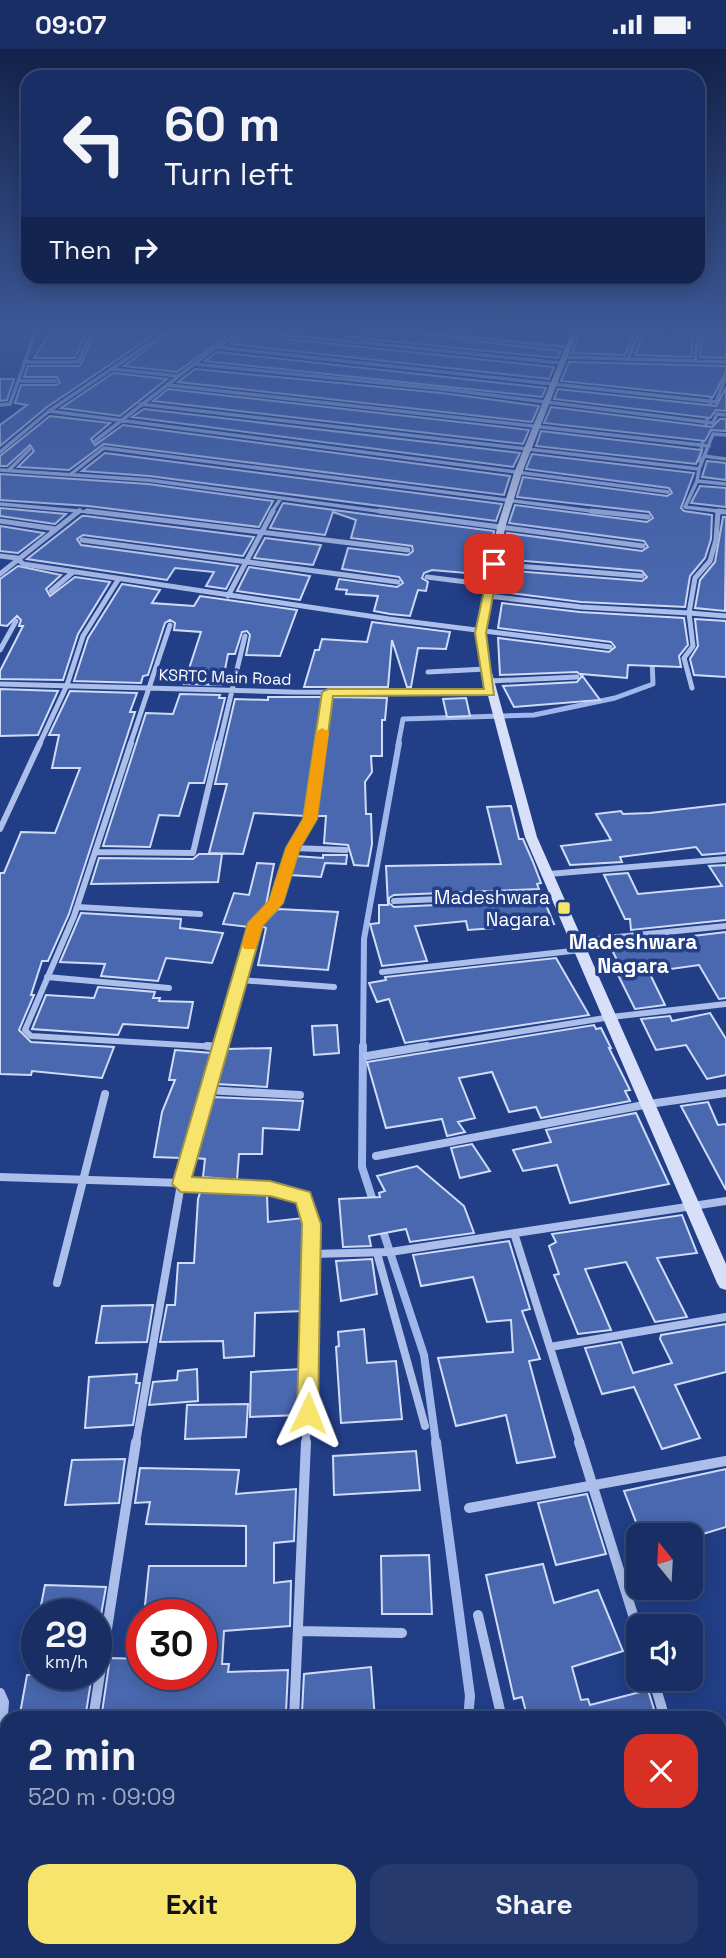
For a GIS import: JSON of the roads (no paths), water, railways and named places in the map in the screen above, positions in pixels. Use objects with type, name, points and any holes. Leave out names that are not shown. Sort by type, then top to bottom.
[{"type":"street","points":[[0,452],[36,422]]},
{"type":"street","points":[[95,441],[119,422]]},
{"type":"street","points":[[128,422],[668,492]]},
{"type":"street","points":[[293,422],[699,469]]},
{"type":"street","points":[[512,422],[709,446]]},
{"type":"street","points":[[540,422],[517,473],[501,528],[481,633],[490,692],[502,726],[526,824],[726,1283]]},
{"type":"street","points":[[726,435],[713,434],[685,507],[726,512]]},
{"type":"street","points":[[70,474],[104,448],[510,502],[648,517]]},
{"type":"street","points":[[9,470],[30,449]]},
{"type":"street","points":[[704,456],[726,459]]},
{"type":"street","points":[[0,470],[160,482],[643,545]]},
{"type":"street","points":[[697,481],[726,484]]},
{"type":"street","points":[[228,596],[259,532],[281,498]]},
{"type":"street","points":[[0,504],[80,510],[408,550]]},
{"type":"street","points":[[0,574],[80,510]]},
{"type":"street","points":[[692,688],[684,658],[693,646],[689,613],[695,578],[710,561],[716,540],[718,511]]},
{"type":"street","points":[[0,521],[57,529]]},
{"type":"street","points":[[82,540],[398,582]]},
{"type":"street","points":[[0,556],[17,558],[23,564],[118,580],[481,633],[610,647]]},
{"type":"street","points":[[494,564],[642,576]]},
{"type":"street","points":[[51,591],[73,572]]},
{"type":"street","points":[[428,577],[490,585]]},
{"type":"street","points":[[0,829],[66,685],[83,636],[118,580]]},
{"type":"street","points":[[488,596],[726,616]]},
{"type":"street","points":[[0,650],[16,621]]},
{"type":"street","points":[[170,625],[97,852],[25,1030],[31,1036],[218,1048]]},
{"type":"street","points":[[97,852],[193,853],[245,636]]},
{"type":"street","points":[[428,672],[486,669]]},
{"type":"street","points":[[489,681],[578,677]]},
{"type":"street","name":"KSRTC Main Road","points":[[0,684],[328,692],[490,692]]},
{"type":"street","points":[[94,1711],[146,1377],[181,1184],[256,923],[275,903],[293,848],[310,819],[328,692]]},
{"type":"street","points":[[293,848],[346,850]]},
{"type":"street","points":[[549,874],[726,859]]},
{"type":"street","points":[[394,901],[558,894]]},
{"type":"street","points":[[77,907],[200,914]]},
{"type":"street","points":[[383,972],[726,926]]},
{"type":"street","points":[[47,977],[169,988]]},
{"type":"street","points":[[240,980],[334,986]]},
{"type":"street","points":[[367,1056],[611,1017],[726,1004]]},
{"type":"street","points":[[206,1090],[300,1095]]},
{"type":"street","points":[[376,1156],[649,1104],[726,1093]]},
{"type":"street","points":[[57,1283],[105,1094]]},
{"type":"street","points":[[0,1177],[270,1189],[303,1198],[312,1224],[312,1304],[294,1711]]},
{"type":"street","points":[[311,1254],[390,1252],[726,1201]]},
{"type":"street","points":[[514,1233],[633,1614]]},
{"type":"street","points":[[379,1252],[425,1426]]},
{"type":"street","points":[[550,1347],[726,1317]]},
{"type":"street","points":[[469,1508],[726,1461]]},
{"type":"street","points":[[478,1615],[500,1711]]},
{"type":"street","points":[[299,1631],[402,1633]]},
{"type":"street","points":[[657,1691],[663,1711]]},
{"type":"street","points":[[0,1693],[4,1702],[3,1711]]},
{"type":"waterway","points":[[699,461],[707,422]]},
{"type":"waterway","points":[[398,745],[403,719],[534,715],[615,698],[653,684],[652,659]]},
{"type":"waterway","points":[[363,1048],[364,939],[399,743]]},
{"type":"waterway","points":[[363,1046],[362,1167],[374,1204]]},
{"type":"waterway","points":[[381,1225],[424,1355],[436,1443]]},
{"type":"waterway","points":[[436,1442],[470,1696],[469,1711]]},
{"type":"place","name":"Madeshwara Nagara","points":[[564,908]]},
{"type":"district","name":"Madeshwara Nagara","points":[[633,953]]}]
